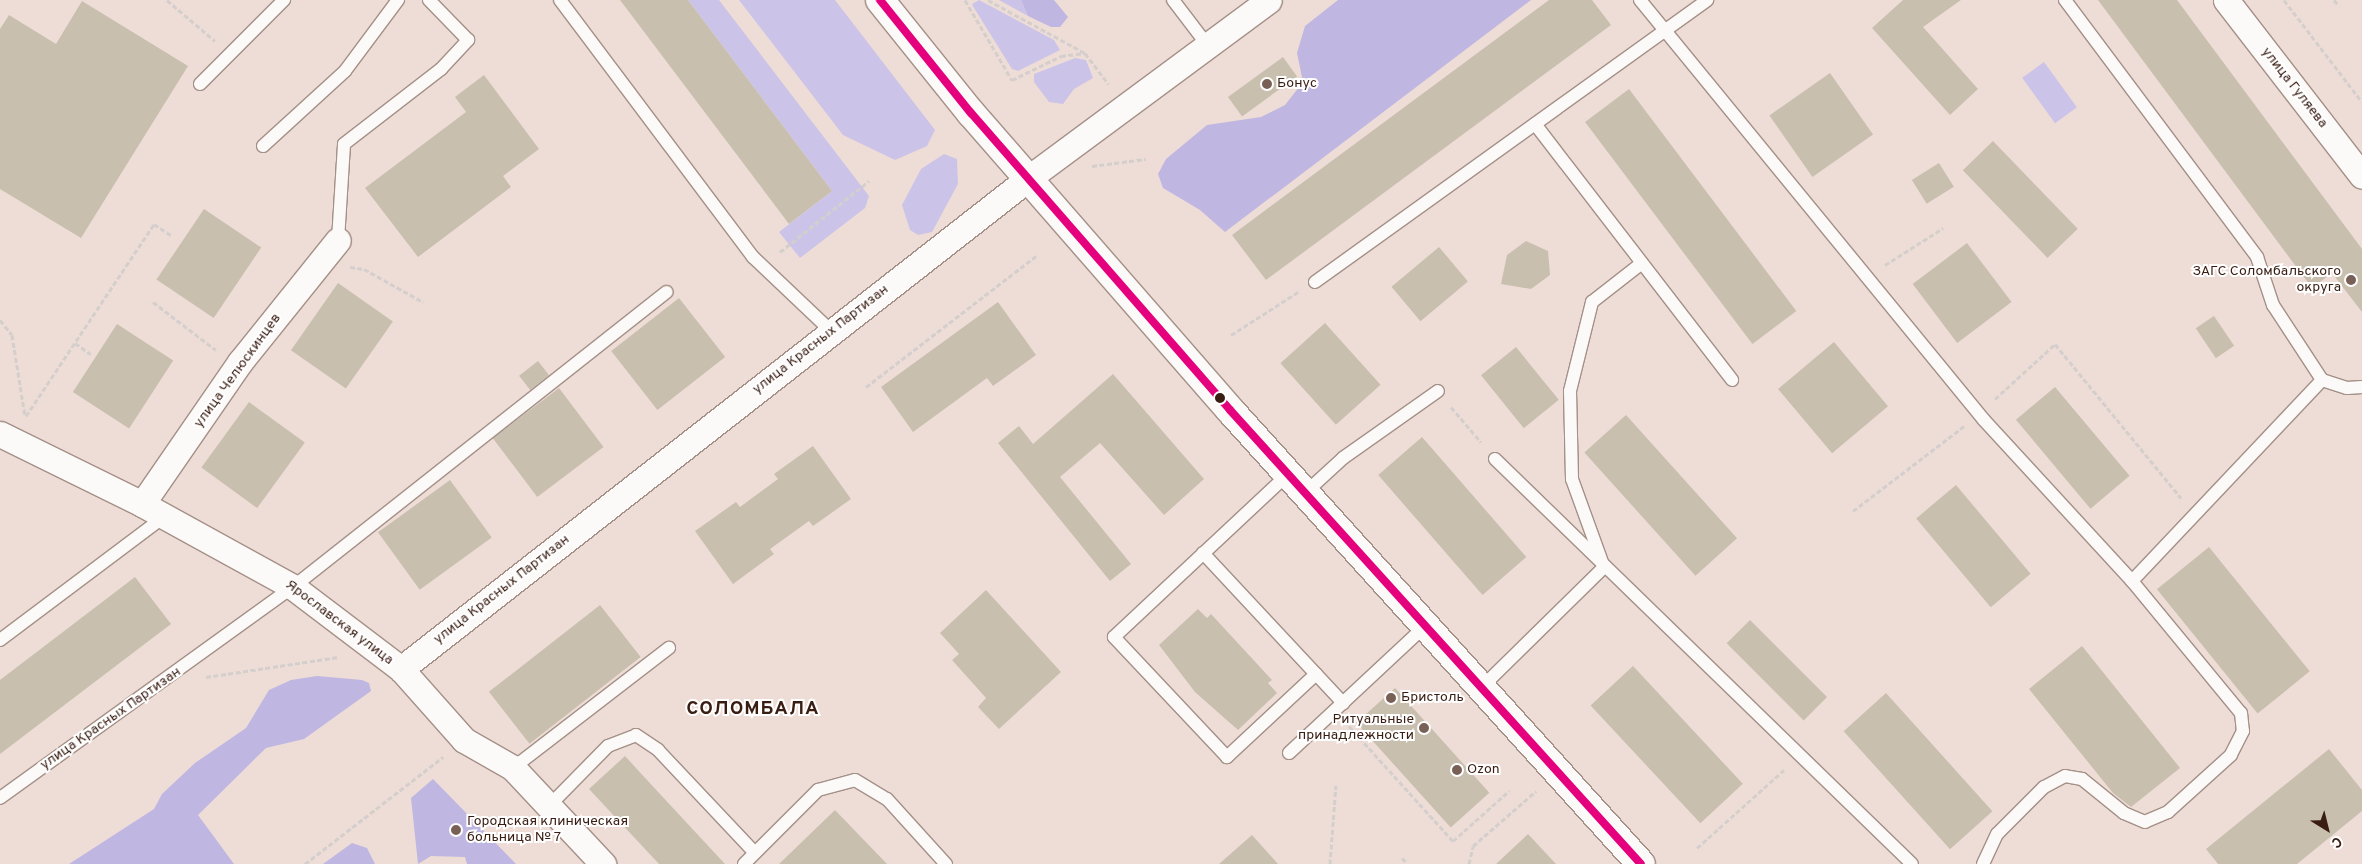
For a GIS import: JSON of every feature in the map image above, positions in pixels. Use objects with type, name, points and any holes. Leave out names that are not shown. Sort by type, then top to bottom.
[{"type":"main road","points":[[880,0],[1030,177],[1296,484],[1641,864]]},
{"type":"street","name":"улица Красных Партизан","points":[[402,669],[1030,177],[1269,0]]},
{"type":"street","name":"улица Гуляева","points":[[2226,0],[2362,176]]},
{"type":"street","name":"улица Челюскинцев","points":[[142,504],[238,367],[338,240]]},
{"type":"street","name":"Ярославская улица","points":[[5,437],[142,504],[293,587],[402,669],[464,740],[513,768],[547,808],[603,864]]},
{"type":"lane","points":[[200,84],[284,0]]},
{"type":"lane","points":[[262,146],[345,70],[398,0]]},
{"type":"lane","points":[[338,240],[344,144],[441,69],[468,40],[429,0]]},
{"type":"lane","points":[[560,0],[762,266],[832,332]]},
{"type":"lane","points":[[1173,0],[1208,46]]},
{"type":"lane","points":[[1640,0],[1663,32],[1979,414],[2132,581],[2241,713],[2243,731],[2231,755],[2168,812],[2145,822],[2124,813],[2082,779],[2065,776],[2044,787],[1997,834],[1983,864]]},
{"type":"lane","points":[[1315,282],[1707,0]]},
{"type":"lane","points":[[2065,0],[2256,257],[2273,305],[2322,380],[2347,388],[2362,387]]},
{"type":"lane","points":[[1535,124],[1732,380]]},
{"type":"lane","points":[[1604,566],[1572,479],[1570,391],[1592,302],[1642,263]]},
{"type":"lane","name":"улица Красных Партизан","points":[[0,798],[161,684],[293,587],[667,292]]},
{"type":"lane","points":[[2132,581],[2322,380]]},
{"type":"lane","points":[[1316,674],[1227,757],[1114,636],[1203,553],[1296,484],[1343,458],[1438,391]]},
{"type":"lane","points":[[1495,459],[1604,566],[1802,753],[1912,864]]},
{"type":"lane","points":[[0,640],[165,516]]},
{"type":"lane","points":[[1203,553],[1316,674],[1339,707]]},
{"type":"lane","points":[[1481,688],[1604,566]]},
{"type":"lane","points":[[1289,753],[1425,626]]},
{"type":"lane","points":[[513,768],[669,648]]},
{"type":"lane","points":[[547,808],[608,746],[636,735],[658,750],[755,853]]},
{"type":"lane","points":[[744,864],[818,790],[855,780],[887,799],[946,864]]},
{"type":"path","points":[[167,0],[168,6],[231,53]]},
{"type":"path","points":[[965,0],[1012,80],[1060,56],[1085,53]]},
{"type":"path","points":[[988,0],[1085,53],[1110,87],[1117,82]]},
{"type":"path","points":[[2284,0],[2362,102]]},
{"type":"path","points":[[2334,0],[2339,6]]},
{"type":"path","points":[[1083,167],[1146,159]]},
{"type":"path","points":[[762,266],[869,181]]},
{"type":"path","points":[[5,437],[25,417],[154,224],[171,235]]},
{"type":"path","points":[[1866,277],[1943,228]]},
{"type":"path","points":[[866,387],[1036,256]]},
{"type":"path","points":[[320,262],[364,269],[423,302]]},
{"type":"path","points":[[1231,334],[1315,282]]},
{"type":"path","points":[[153,302],[238,367]]},
{"type":"path","points":[[0,320],[12,335],[25,417]]},
{"type":"path","points":[[75,343],[91,354]]},
{"type":"path","points":[[1853,512],[1979,414],[2055,344],[2195,515]]},
{"type":"path","points":[[1438,391],[1495,459]]},
{"type":"path","points":[[161,684],[376,651]]},
{"type":"path","points":[[1339,707],[1453,841],[1510,790]]},
{"type":"path","points":[[305,864],[464,740]]},
{"type":"path","points":[[1697,848],[1802,753]]},
{"type":"path","points":[[1469,864],[1473,846],[1557,772]]},
{"type":"path","points":[[1330,864],[1336,785]]},
{"type":"path","points":[[1402,858],[1408,864]]},
{"type":"shaded area","points":[[688,0],[719,0],[869,196],[865,208],[800,258],[779,232],[832,191]]},
{"type":"shaded area","points":[[739,0],[835,0],[935,130],[927,146],[895,160],[843,135]]},
{"type":"shaded area","points":[[979,0],[1054,40],[1060,50],[1018,71],[1012,69],[972,4]]},
{"type":"shaded area","points":[[999,0],[1021,0],[1028,16]]},
{"type":"shaded area","points":[[1021,0],[1054,0],[1068,17],[1060,27],[1051,27],[1028,16]]},
{"type":"shaded area","points":[[1338,0],[1531,0],[1225,232],[1200,210],[1163,188],[1158,174],[1166,159],[1207,125],[1261,117],[1285,105],[1303,82],[1297,53],[1305,26]]},
{"type":"shaded area","points":[[1075,58],[1086,60],[1093,78],[1074,89],[1063,104],[1049,102],[1034,82],[1034,74]]},
{"type":"shaded area","points":[[2044,62],[2077,107],[2055,123],[2022,78]]},
{"type":"shaded area","points":[[944,154],[957,159],[958,184],[932,232],[918,235],[910,230],[902,205],[921,169]]},
{"type":"shaded area","points":[[317,676],[362,680],[369,683],[371,691],[304,739],[266,748],[198,815],[234,864],[69,864],[154,809],[162,794],[195,763],[246,728],[269,690],[291,680]]},
{"type":"shaded area","name":"Городская клиническая больница № 7","points":[[433,779],[516,864],[467,864],[465,857],[431,856],[418,864],[411,798]]},
{"type":"shaded area","points":[[352,843],[367,848],[375,864],[323,864]]},
{"type":"building","points":[[620,0],[688,0],[832,191],[789,224]]},
{"type":"building","points":[[1549,0],[1592,0],[1611,25],[1266,280],[1232,235]]},
{"type":"building","points":[[1903,0],[1961,0],[1923,27],[1978,89],[1950,115],[1872,28]]},
{"type":"building","points":[[2098,0],[2177,0],[2362,249],[2362,312],[2332,273],[2312,288]]},
{"type":"building","points":[[82,1],[188,66],[81,238],[0,189],[0,29],[9,15],[56,44]]},
{"type":"building","name":"Бонус","points":[[1283,57],[1297,76],[1242,116],[1228,97]]},
{"type":"building","points":[[1830,73],[1873,134],[1812,177],[1769,115]]},
{"type":"building","points":[[484,75],[539,149],[503,176],[511,187],[418,257],[365,188],[466,112],[455,97]]},
{"type":"building","points":[[1629,89],[1796,311],[1752,344],[1585,122]]},
{"type":"building","points":[[1993,141],[2078,229],[2048,258],[1963,170]]},
{"type":"building","points":[[1939,163],[1954,187],[1927,204],[1912,180]]},
{"type":"building","points":[[204,209],[261,248],[214,318],[156,279]]},
{"type":"building","points":[[1526,241],[1548,251],[1550,275],[1531,289],[1501,284],[1507,255]]},
{"type":"building","points":[[1967,243],[2012,302],[1957,343],[1913,284]]},
{"type":"building","points":[[1439,247],[1468,281],[1420,321],[1392,287]]},
{"type":"building","points":[[338,283],[393,321],[346,389],[291,350]]},
{"type":"building","points":[[679,298],[725,357],[657,410],[611,351]]},
{"type":"building","points":[[998,302],[1036,355],[993,386],[987,378],[913,432],[881,387]]},
{"type":"building","points":[[2214,316],[2234,346],[2216,358],[2196,328]]},
{"type":"building","points":[[1325,323],[1381,385],[1336,425],[1280,363]]},
{"type":"building","points":[[117,324],[173,360],[129,428],[73,392]]},
{"type":"building","points":[[1834,342],[1888,406],[1832,453],[1778,389]]},
{"type":"building","points":[[1516,347],[1559,400],[1524,428],[1481,375]]},
{"type":"building","points":[[538,361],[549,375],[530,390],[519,376]]},
{"type":"building","points":[[1113,374],[1204,479],[1164,515],[1100,443],[1060,477],[1131,564],[1110,581],[998,443],[1019,426],[1033,444]]},
{"type":"building","points":[[2055,387],[2130,476],[2090,509],[2016,420]]},
{"type":"building","points":[[559,388],[604,447],[537,497],[493,438]]},
{"type":"building","points":[[249,402],[305,443],[257,508],[201,468]]},
{"type":"building","points":[[1626,415],[1737,538],[1695,576],[1584,452]]},
{"type":"building","points":[[1422,437],[1526,557],[1483,595],[1378,475]]},
{"type":"building","points":[[813,446],[851,499],[813,526],[809,521],[770,549],[774,554],[733,584],[695,531],[736,502],[740,507],[778,479],[774,474]]},
{"type":"building","points":[[450,480],[492,537],[420,590],[378,532]]},
{"type":"building","points":[[1956,485],[2031,574],[1991,607],[1916,518]]},
{"type":"building","points":[[2209,547],[2310,671],[2258,714],[2157,589]]},
{"type":"building","points":[[135,577],[171,624],[0,754],[0,680]]},
{"type":"building","points":[[986,590],[1061,672],[999,729],[978,707],[986,698],[952,660],[959,654],[940,633]]},
{"type":"building","points":[[600,605],[641,657],[530,744],[489,692]]},
{"type":"building","points":[[1198,609],[1207,618],[1211,614],[1272,680],[1268,683],[1277,693],[1238,730],[1195,692],[1159,645]]},
{"type":"building","points":[[1750,620],[1827,697],[1804,720],[1727,643]]},
{"type":"building","points":[[2082,646],[2180,768],[2131,807],[2113,793],[2029,689]]},
{"type":"building","points":[[1633,666],[1743,784],[1700,823],[1591,706]]},
{"type":"building","points":[[1395,688],[1489,793],[1451,828],[1356,723]]},
{"type":"building","points":[[1886,693],[1992,811],[1950,849],[1844,731]]},
{"type":"building","points":[[2329,749],[2362,790],[2362,811],[2297,864],[2218,864],[2206,849]]},
{"type":"building","points":[[625,756],[725,864],[659,864],[589,789]]},
{"type":"building","points":[[835,810],[887,864],[779,864]]},
{"type":"building","points":[[1528,834],[1556,864],[1496,864]]},
{"type":"building","points":[[1252,835],[1278,864],[1219,864]]},
{"type":"transit line","points":[[880,0],[971,113],[1230,410],[1641,864]]},
{"type":"place","name":"Бонус","points":[[1267,84]]},
{"type":"place","name":"ЗАГС Соломбальского округа","points":[[2351,280]]},
{"type":"place","name":"Бристоль","points":[[1391,698]]},
{"type":"place","name":"Ритуальные принадлежности","points":[[1424,728]]},
{"type":"place","name":"Ozon","points":[[1457,770]]},
{"type":"place","name":"Городская клиническая больница № 7","points":[[456,830]]},
{"type":"district","name":"СОЛОМБАЛА","points":[[753,710]]}]
